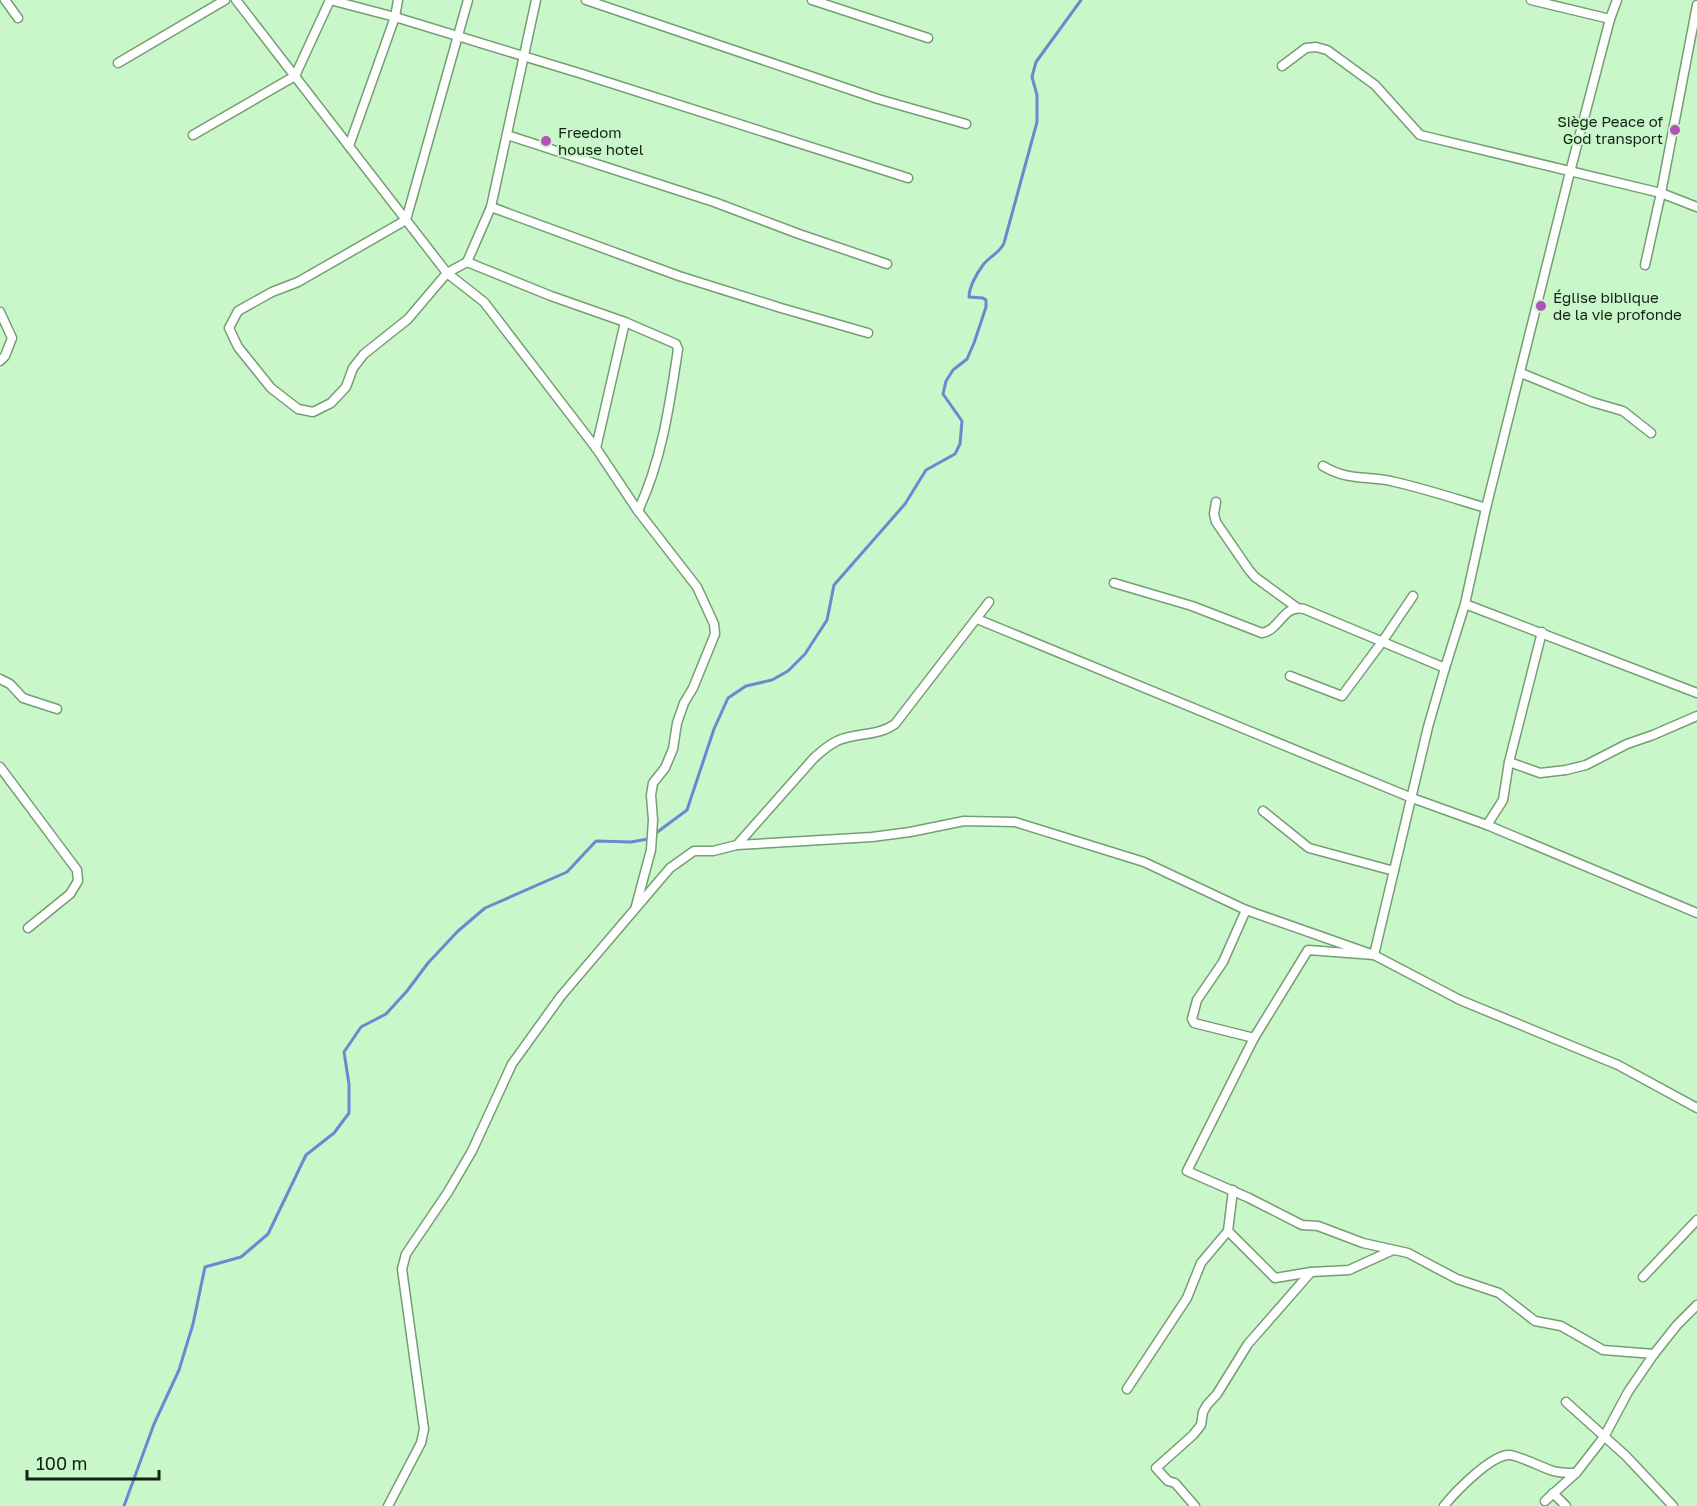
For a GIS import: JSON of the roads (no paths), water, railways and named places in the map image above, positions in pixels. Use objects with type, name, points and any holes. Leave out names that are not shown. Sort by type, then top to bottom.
[{"type":"street","points":[[5,0],[18,18]]},
{"type":"street","points":[[118,63],[225,0]]},
{"type":"street","points":[[236,0],[447,273],[484,302],[596,448],[638,511],[697,587],[714,624],[715,634],[677,723],[673,749],[664,768],[652,783],[651,850],[635,910]]},
{"type":"street","points":[[193,135],[295,76],[330,0],[395,17],[579,73],[908,178]]},
{"type":"street","points":[[349,146],[395,17],[398,0]]},
{"type":"street","points":[[468,0],[406,220],[298,282],[273,292],[238,311],[229,328],[238,347],[271,388],[298,409],[313,412],[331,403],[346,387],[353,368],[364,354],[408,319],[447,273],[467,262],[491,207],[536,0]]},
{"type":"street","points":[[586,0],[878,99],[966,124]]},
{"type":"street","points":[[812,0],[928,39]]},
{"type":"street","points":[[1531,0],[1610,20]]},
{"type":"street","points":[[1374,955],[1428,727],[1465,603],[1486,508],[1570,172],[1617,0]]},
{"type":"street","points":[[1645,266],[1697,5]]},
{"type":"street","points":[[1282,66],[1306,48],[1317,47],[1327,50],[1375,85],[1420,135],[1661,193],[1697,207]]},
{"type":"street","points":[[507,135],[702,198],[887,264]]},
{"type":"street","points":[[491,207],[679,276],[868,333]]},
{"type":"street","points":[[467,262],[550,296],[672,341],[678,349],[671,400],[660,452],[650,486],[638,511]]},
{"type":"street","points":[[0,312],[12,338],[5,356],[0,361]]},
{"type":"street","points":[[596,448],[625,322]]},
{"type":"street","points":[[1521,373],[1592,402],[1623,411],[1651,433]]},
{"type":"street","points":[[1323,466],[1336,474],[1351,478],[1395,482],[1486,508]]},
{"type":"street","points":[[1216,502],[1214,514],[1216,522],[1249,570],[1296,607],[1445,668]]},
{"type":"street","points":[[1114,583],[1192,606],[1262,633],[1270,632],[1289,610],[1296,607]]},
{"type":"street","points":[[1290,676],[1342,696],[1413,596]]},
{"type":"street","points":[[737,844],[814,758],[826,748],[850,737],[887,730],[895,724],[989,602]]},
{"type":"street","points":[[1465,603],[1697,693]]},
{"type":"street","points":[[976,619],[1412,798],[1487,825],[1697,913]]},
{"type":"street","points":[[1487,825],[1503,800],[1509,762],[1542,632]]},
{"type":"street","points":[[0,679],[10,684],[23,698],[57,709]]},
{"type":"street","points":[[1509,762],[1540,773],[1566,770],[1586,765],[1627,744],[1697,716]]},
{"type":"street","points":[[0,767],[77,870],[78,881],[70,894],[27,928]]},
{"type":"street","points":[[1263,811],[1309,848],[1394,871]]},
{"type":"street","points":[[388,1506],[421,1443],[423,1429],[402,1269],[406,1254],[448,1192],[472,1151],[512,1064],[561,996],[596,957],[605,942],[670,868],[694,851],[713,851],[737,844],[872,837],[964,821],[1015,822],[1144,862],[1246,910],[1374,955],[1460,1000],[1618,1065],[1697,1108]]},
{"type":"street","points":[[1246,910],[1223,962],[1197,1000],[1192,1019],[1194,1023],[1254,1038]]},
{"type":"street","points":[[1374,955],[1308,950],[1254,1038],[1187,1171],[1233,1190],[1302,1225],[1318,1226],[1363,1243],[1408,1253],[1457,1279],[1499,1293],[1534,1321],[1561,1326],[1603,1350],[1654,1354]]},
{"type":"street","points":[[1127,1389],[1187,1298],[1201,1263],[1228,1231],[1233,1190]]},
{"type":"street","points":[[1643,1277],[1697,1220]]},
{"type":"street","points":[[1228,1231],[1275,1278],[1311,1272],[1349,1270],[1394,1250]]},
{"type":"street","points":[[1195,1506],[1175,1483],[1168,1481],[1156,1468],[1193,1435],[1200,1425],[1207,1405],[1217,1394],[1248,1344],[1311,1272]]},
{"type":"street","points":[[1545,1501],[1576,1473],[1604,1437],[1628,1392],[1654,1354],[1677,1325],[1697,1305]]},
{"type":"street","points":[[1566,1402],[1626,1456],[1672,1506]]},
{"type":"street","points":[[1444,1506],[1457,1490],[1480,1471],[1502,1457],[1510,1455],[1556,1472],[1576,1473]]},
{"type":"street","points":[[1553,1493],[1566,1506]]},
{"type":"waterway","points":[[124,1506],[154,1424],[179,1370],[193,1324],[205,1267],[241,1257],[268,1234],[306,1155],[334,1133],[349,1113],[349,1084],[344,1052],[361,1027],[386,1014],[428,963],[458,931],[485,908],[567,872],[596,841],[631,842],[648,839],[687,810],[714,729],[728,698],[746,686],[772,680],[788,671],[805,654],[827,620],[834,585],[905,504],[926,470],[955,454],[960,444],[962,421],[943,394],[946,381],[953,370],[967,359],[986,307],[986,300],[983,298],[969,297],[970,289],[983,265],[1004,243],[1037,122],[1037,95],[1032,77],[1036,62],[1081,0]]},
{"type":"place","name":"Siège Peace of God transport","points":[[1675,130]]},
{"type":"place","name":"Freedom house hotel","points":[[546,141]]},
{"type":"place","name":"Église biblique de la vie profonde","points":[[1541,306]]}]
